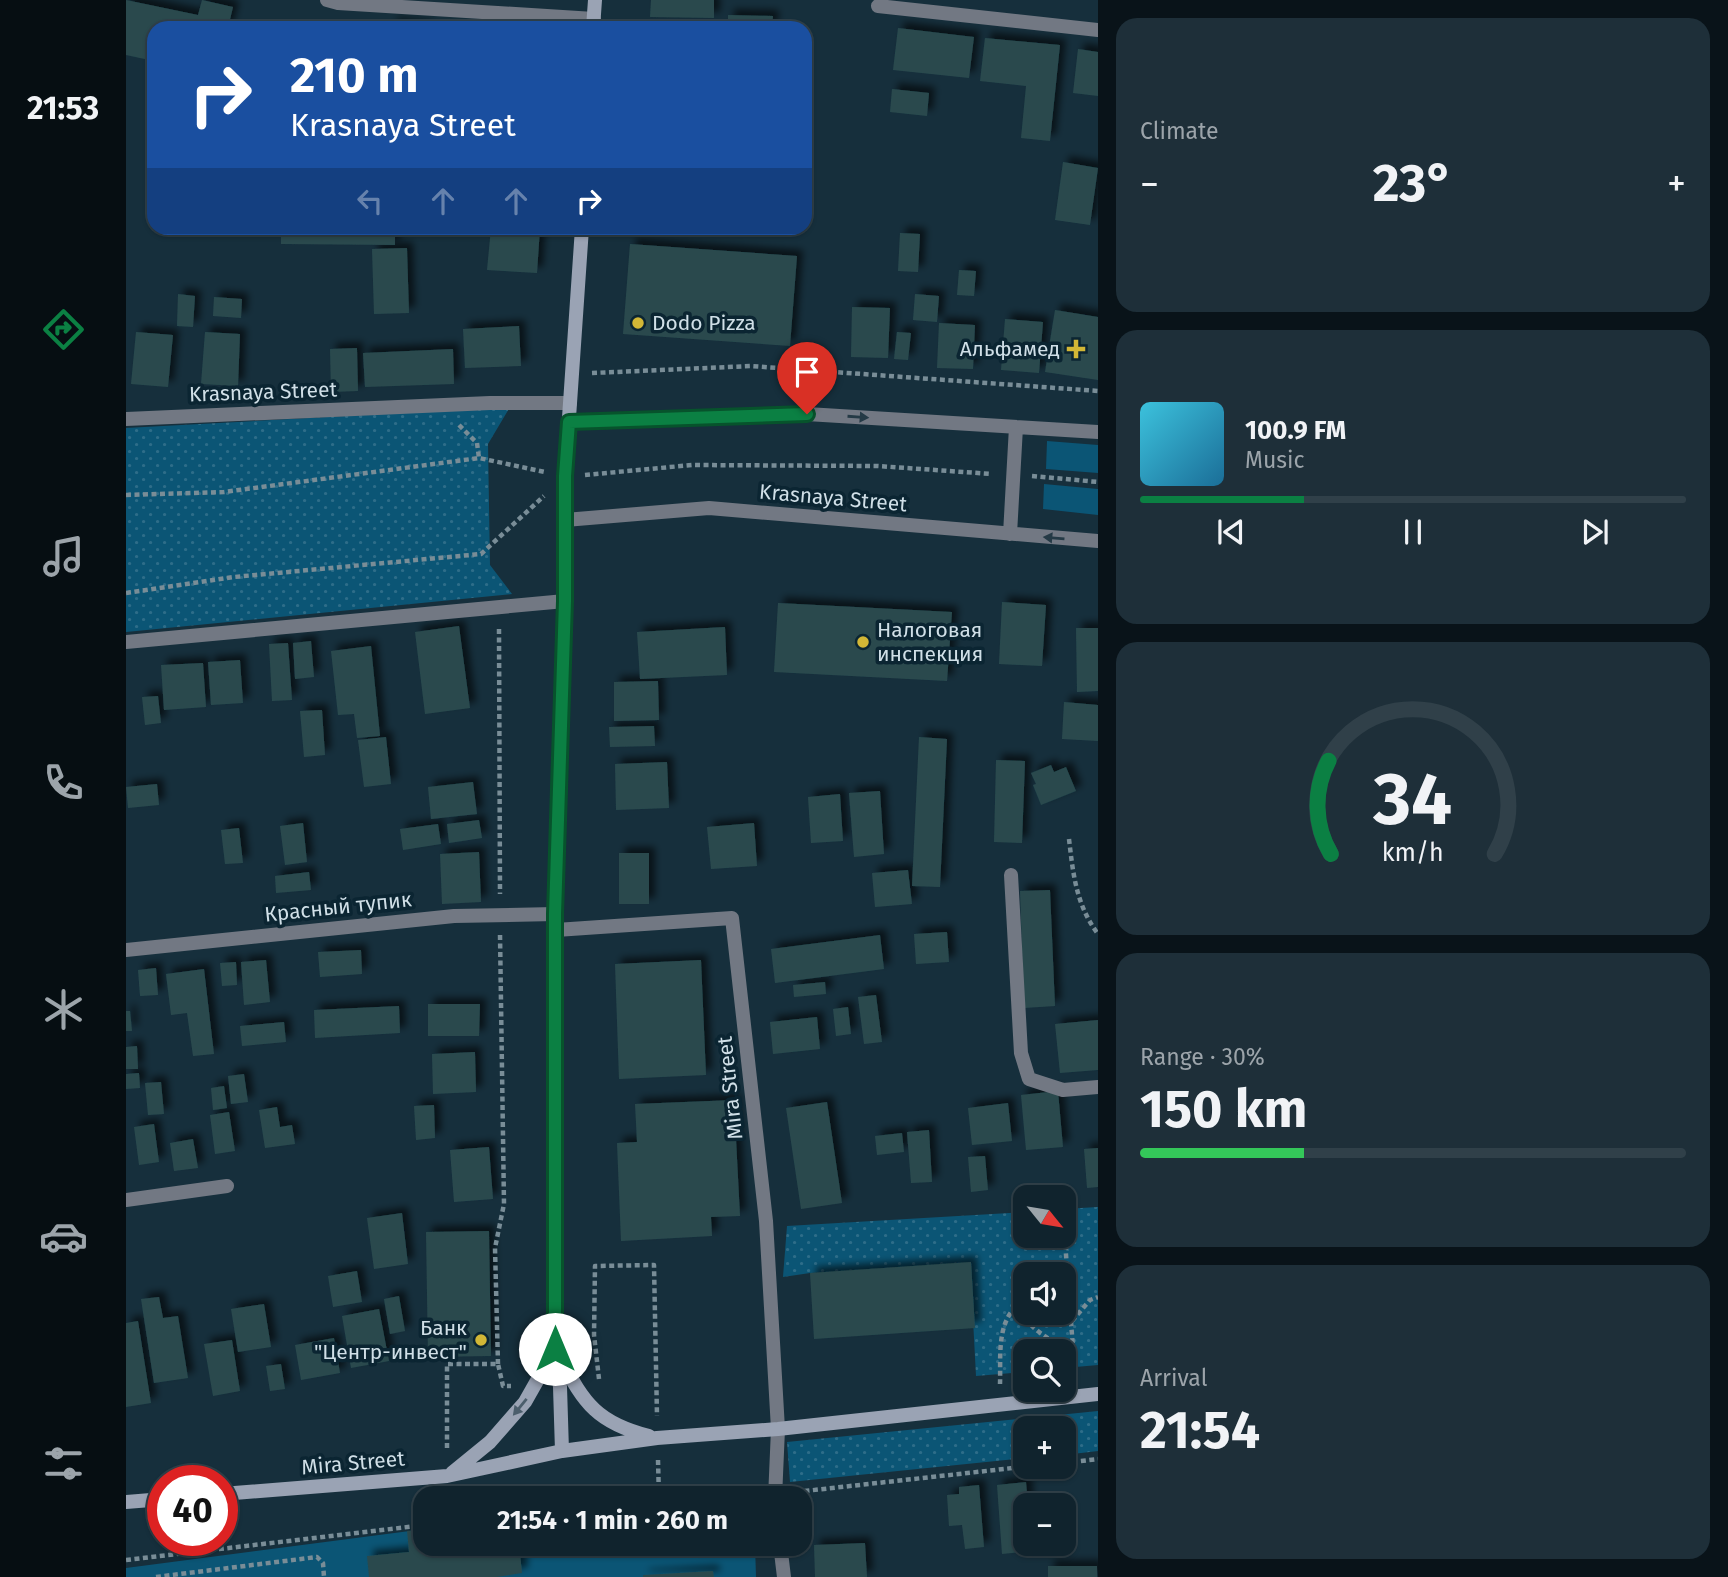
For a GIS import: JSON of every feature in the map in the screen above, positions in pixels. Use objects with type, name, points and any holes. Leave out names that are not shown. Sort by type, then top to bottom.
[{"type":"street","points":[[327,0],[571,21]]},
{"type":"street","points":[[593,21],[595,0]]},
{"type":"street","points":[[878,6],[1098,30]]},
{"type":"street","points":[[562,1451],[560,1387],[555,1349],[555,914],[565,601],[565,476],[582,235]]},
{"type":"street","name":"Krasnaya Street","points":[[126,419],[440,405],[570,403]]},
{"type":"street","points":[[569,422],[807,414],[1098,432]]},
{"type":"street","points":[[1010,534],[1016,427]]},
{"type":"street","name":"Krasnaya Street","points":[[565,520],[709,508],[1098,541]]},
{"type":"street","points":[[126,642],[565,601]]},
{"type":"street","points":[[1011,875],[1021,1054],[1029,1079],[1063,1090],[1098,1087]]},
{"type":"street","name":"Красный тупик","points":[[126,950],[454,916],[555,914]]},
{"type":"street","name":"Mira Street","points":[[556,930],[732,918],[766,1221],[778,1429],[775,1486]]},
{"type":"street","points":[[126,1200],[227,1186]]},
{"type":"street","points":[[555,1349],[580,1396],[603,1417],[630,1431],[657,1438]]},
{"type":"street","points":[[447,1476],[490,1442],[525,1402],[555,1349]]},
{"type":"street","name":"Mira Street","points":[[238,1493],[447,1476],[562,1451],[657,1438],[778,1429],[1098,1394]]},
{"type":"street","points":[[126,1502],[147,1500]]},
{"type":"street","points":[[781,1556],[784,1577]]},
{"type":"path","points":[[573,374],[751,366],[1098,391]]},
{"type":"path","points":[[440,405],[477,443],[479,458]]},
{"type":"path","points":[[126,495],[224,492],[479,458],[565,476],[692,466],[878,466],[1098,481]]},
{"type":"path","points":[[126,593],[234,577],[481,554],[565,476]]},
{"type":"path","points":[[498,1364],[495,1248],[504,1204],[499,607]]},
{"type":"path","points":[[1069,839],[1075,888],[1088,920],[1098,933]]},
{"type":"path","points":[[595,1266],[654,1265],[659,1486]]},
{"type":"path","points":[[1076,1316],[1090,1300],[1098,1297]]},
{"type":"path","points":[[1000,1406],[1002,1330],[1013,1309]]},
{"type":"path","points":[[1030,1325],[1047,1339]]},
{"type":"path","points":[[1076,1386],[1077,1397]]},
{"type":"path","points":[[1076,1462],[1098,1460]]},
{"type":"path","points":[[812,1492],[1013,1468]]},
{"type":"path","points":[[126,1560],[413,1526]]},
{"type":"path","points":[[156,1577],[317,1557],[323,1563],[324,1577]]},
{"type":"shaded area","points":[[510,407],[488,444],[490,565],[512,594],[126,632],[126,428]]},
{"type":"shaded area","points":[[1047,441],[1098,445],[1098,473],[1046,469]]},
{"type":"shaded area","points":[[1044,484],[1098,489],[1098,515],[1043,509]]},
{"type":"shaded area","points":[[1098,1207],[1098,1365],[1076,1367],[1076,1339],[1013,1339],[1013,1373],[976,1376],[970,1262],[783,1277],[787,1226],[1013,1213],[1013,1248],[1076,1248],[1076,1208]]},
{"type":"shaded area","points":[[1098,1411],[1098,1451],[1076,1454],[1076,1416],[1048,1416]]},
{"type":"shaded area","points":[[1013,1419],[1013,1459],[790,1482],[787,1442]]},
{"type":"shaded area","points":[[413,1531],[413,1556],[755,1556],[756,1577],[126,1577],[126,1568],[218,1556],[238,1556],[238,1553]]},
{"type":"building","points":[[126,0],[198,15],[202,0],[233,7],[230,21],[147,21],[147,60],[126,55]]},
{"type":"building","points":[[651,0],[714,0],[714,18],[650,17]]},
{"type":"building","points":[[728,15],[773,16],[773,21],[728,21]]},
{"type":"building","points":[[898,28],[974,37],[969,78],[893,70]]},
{"type":"building","points":[[985,38],[1060,45],[1050,141],[1021,138],[1026,86],[980,81]]},
{"type":"building","points":[[1078,49],[1098,52],[1098,96],[1073,93]]},
{"type":"building","points":[[892,89],[929,93],[927,116],[890,112]]},
{"type":"building","points":[[1063,162],[1098,168],[1090,225],[1055,220]]},
{"type":"building","points":[[900,233],[920,234],[918,272],[898,271]]},
{"type":"building","points":[[281,235],[395,235],[395,245],[281,244]]},
{"type":"building","points":[[490,235],[540,235],[537,273],[487,270]]},
{"type":"building","points":[[630,244],[797,256],[790,346],[623,334]]},
{"type":"building","points":[[407,248],[409,313],[374,314],[372,249]]},
{"type":"building","points":[[959,270],[976,271],[974,296],[957,295]]},
{"type":"building","points":[[178,294],[195,296],[193,327],[177,326]]},
{"type":"building","points":[[915,294],[939,296],[937,322],[913,320]]},
{"type":"building","points":[[214,297],[242,299],[241,318],[213,316]]},
{"type":"building","points":[[852,307],[890,308],[888,358],[851,357]]},
{"type":"building","points":[[1055,310],[1098,317],[1098,380],[1045,372]]},
{"type":"building","points":[[1005,319],[1043,322],[1039,373],[1001,370]]},
{"type":"building","points":[[939,323],[975,325],[973,369],[937,368]]},
{"type":"building","points":[[519,326],[521,366],[465,368],[463,329]]},
{"type":"building","points":[[136,332],[173,335],[168,387],[131,384]]},
{"type":"building","points":[[205,332],[240,334],[238,386],[201,384]]},
{"type":"building","points":[[897,332],[911,333],[908,360],[894,359]]},
{"type":"building","points":[[357,348],[358,391],[331,392],[330,349]]},
{"type":"building","points":[[453,349],[454,384],[365,387],[363,353]]},
{"type":"building","points":[[1002,602],[1046,605],[1042,666],[999,664]]},
{"type":"building","name":"Налоговая инспекция","points":[[778,603],[952,612],[947,681],[774,672]]},
{"type":"building","points":[[459,626],[470,708],[425,714],[415,632]]},
{"type":"building","points":[[725,627],[727,675],[640,679],[637,632]]},
{"type":"building","points":[[1076,628],[1098,628],[1098,691],[1077,692]]},
{"type":"building","points":[[311,641],[314,677],[295,679],[293,643]]},
{"type":"building","points":[[288,643],[292,700],[272,701],[269,644]]},
{"type":"building","points":[[371,646],[380,736],[357,738],[354,714],[338,715],[331,651]]},
{"type":"building","points":[[240,660],[243,703],[211,705],[208,662]]},
{"type":"building","points":[[203,663],[206,707],[164,710],[161,665]]},
{"type":"building","points":[[658,681],[659,720],[614,721],[614,682]]},
{"type":"building","points":[[158,696],[161,723],[145,725],[142,697]]},
{"type":"building","points":[[1064,702],[1098,705],[1098,741],[1062,739]]},
{"type":"building","points":[[322,710],[325,755],[304,757],[300,711]]},
{"type":"building","points":[[654,726],[655,746],[610,747],[609,727]]},
{"type":"building","points":[[386,737],[391,784],[364,787],[358,740]]},
{"type":"building","points":[[919,737],[947,739],[940,887],[912,886]]},
{"type":"building","points":[[996,760],[1025,761],[1022,843],[994,842]]},
{"type":"building","points":[[667,762],[669,808],[616,810],[615,764]]},
{"type":"building","points":[[1051,765],[1054,772],[1066,767],[1076,791],[1041,805],[1031,773]]},
{"type":"building","points":[[473,782],[477,814],[431,819],[428,787]]},
{"type":"building","points":[[157,784],[159,805],[128,808],[126,787]]},
{"type":"building","points":[[880,791],[884,854],[854,857],[849,793]]},
{"type":"building","points":[[840,794],[843,841],[811,843],[808,797]]},
{"type":"building","points":[[479,820],[482,838],[449,843],[447,824]]},
{"type":"building","points":[[303,823],[307,862],[285,865],[280,826]]},
{"type":"building","points":[[754,823],[757,866],[711,869],[707,827]]},
{"type":"building","points":[[438,824],[441,844],[403,850],[400,829]]},
{"type":"building","points":[[239,828],[243,863],[225,864],[221,830]]},
{"type":"building","points":[[479,852],[481,902],[442,904],[440,854]]},
{"type":"building","points":[[619,853],[649,853],[649,904],[619,904]]},
{"type":"building","points":[[908,870],[912,904],[875,907],[872,873]]},
{"type":"building","points":[[309,872],[311,890],[276,893],[275,876]]},
{"type":"building","points":[[1050,890],[1055,1006],[1024,1008],[1020,891]]},
{"type":"building","points":[[947,932],[949,962],[916,964],[914,934]]},
{"type":"building","points":[[880,935],[884,969],[775,983],[771,949]]},
{"type":"building","points":[[361,950],[362,974],[320,977],[318,952]]},
{"type":"building","points":[[266,960],[270,1002],[244,1005],[241,962]]},
{"type":"building","points":[[701,960],[706,1075],[619,1079],[615,964]]},
{"type":"building","points":[[236,962],[237,985],[222,986],[220,963]]},
{"type":"building","points":[[156,968],[158,995],[140,996],[138,970]]},
{"type":"building","points":[[204,969],[214,1054],[193,1056],[187,1013],[171,1015],[166,974]]},
{"type":"building","points":[[825,982],[826,994],[794,997],[793,985]]},
{"type":"building","points":[[876,995],[882,1042],[864,1044],[858,997]]},
{"type":"building","points":[[428,1004],[480,1004],[479,1036],[428,1036]]},
{"type":"building","points":[[399,1006],[400,1033],[315,1038],[314,1010]]},
{"type":"building","points":[[848,1007],[851,1034],[836,1036],[833,1009]]},
{"type":"building","points":[[126,1011],[130,1011],[132,1031],[126,1031]]},
{"type":"building","points":[[817,1017],[820,1049],[773,1054],[770,1022]]},
{"type":"building","points":[[1098,1020],[1098,1070],[1060,1073],[1055,1024]]},
{"type":"building","points":[[284,1022],[286,1042],[242,1046],[240,1026]]},
{"type":"building","points":[[137,1046],[138,1069],[126,1069],[126,1047]]},
{"type":"building","points":[[475,1052],[476,1092],[433,1094],[432,1054]]},
{"type":"building","points":[[139,1073],[140,1088],[126,1089],[126,1074]]},
{"type":"building","points":[[244,1074],[248,1102],[231,1104],[228,1076]]},
{"type":"building","points":[[161,1082],[164,1114],[148,1115],[145,1083]]},
{"type":"building","points":[[224,1086],[227,1108],[213,1110],[211,1088]]},
{"type":"building","points":[[1058,1091],[1063,1147],[1026,1150],[1021,1095]]},
{"type":"building","points":[[734,1100],[740,1216],[711,1217],[712,1236],[621,1241],[617,1143],[637,1142],[635,1104]]},
{"type":"building","points":[[827,1102],[842,1203],[801,1209],[786,1108]]},
{"type":"building","points":[[1008,1103],[1012,1141],[972,1145],[968,1108]]},
{"type":"building","points":[[434,1105],[435,1138],[416,1140],[414,1106]]},
{"type":"building","points":[[277,1107],[280,1127],[292,1125],[295,1144],[265,1148],[259,1110]]},
{"type":"building","points":[[229,1112],[235,1151],[215,1154],[210,1115]]},
{"type":"building","points":[[154,1124],[159,1162],[139,1165],[134,1127]]},
{"type":"building","points":[[929,1130],[932,1182],[911,1183],[907,1132]]},
{"type":"building","points":[[902,1133],[904,1152],[877,1155],[875,1136]]},
{"type":"building","points":[[193,1139],[198,1168],[174,1171],[170,1143]]},
{"type":"building","points":[[489,1147],[493,1199],[454,1202],[450,1150]]},
{"type":"building","points":[[1098,1148],[1098,1187],[1087,1188],[1084,1149]]},
{"type":"building","points":[[985,1156],[988,1190],[971,1192],[968,1157]]},
{"type":"building","points":[[402,1213],[408,1264],[374,1269],[367,1218]]},
{"type":"building","points":[[489,1231],[491,1356],[428,1357],[426,1232]]},
{"type":"building","points":[[971,1262],[975,1328],[814,1339],[810,1273]]},
{"type":"building","points":[[357,1271],[362,1302],[333,1307],[328,1276]]},
{"type":"building","points":[[399,1296],[405,1331],[390,1334],[384,1299]]},
{"type":"building","points":[[159,1297],[163,1318],[178,1316],[188,1378],[154,1383],[141,1299]]},
{"type":"building","points":[[264,1304],[271,1347],[238,1352],[231,1309]]},
{"type":"building","points":[[379,1309],[389,1361],[351,1368],[342,1316]]},
{"type":"building","points":[[138,1321],[151,1403],[126,1407],[126,1323]]},
{"type":"building","points":[[334,1338],[340,1373],[301,1380],[295,1345]]},
{"type":"building","points":[[232,1340],[240,1391],[213,1396],[204,1344]]},
{"type":"building","points":[[281,1364],[285,1389],[270,1391],[266,1366]]},
{"type":"building","points":[[1026,1482],[1027,1493],[1013,1493],[1013,1553],[1002,1554],[997,1485]]},
{"type":"building","points":[[979,1485],[984,1547],[965,1549],[962,1525],[949,1526],[947,1495],[959,1494],[959,1487]]},
{"type":"building","points":[[413,1530],[413,1556],[520,1556],[522,1573],[497,1577],[369,1577],[367,1556],[409,1552],[407,1531]]},
{"type":"building","points":[[865,1543],[867,1577],[815,1577],[814,1545]]},
{"type":"building","points":[[1048,1566],[1097,1566],[1097,1577],[1048,1577]]},
{"type":"building","points":[[713,1571],[714,1577],[643,1577],[643,1575]]},
{"type":"place","name":"Dodo Pizza","points":[[638,323]]},
{"type":"place","name":"Альфамед","points":[[1076,349]]},
{"type":"place","name":"Налоговая инспекция","points":[[863,642]]},
{"type":"place","name":"Банк \"Центр-инвест\"","points":[[481,1340]]},
{"type":"route","points":[[555,1349],[555,914],[565,601],[565,476],[569,422],[633,422],[807,414]]}]
